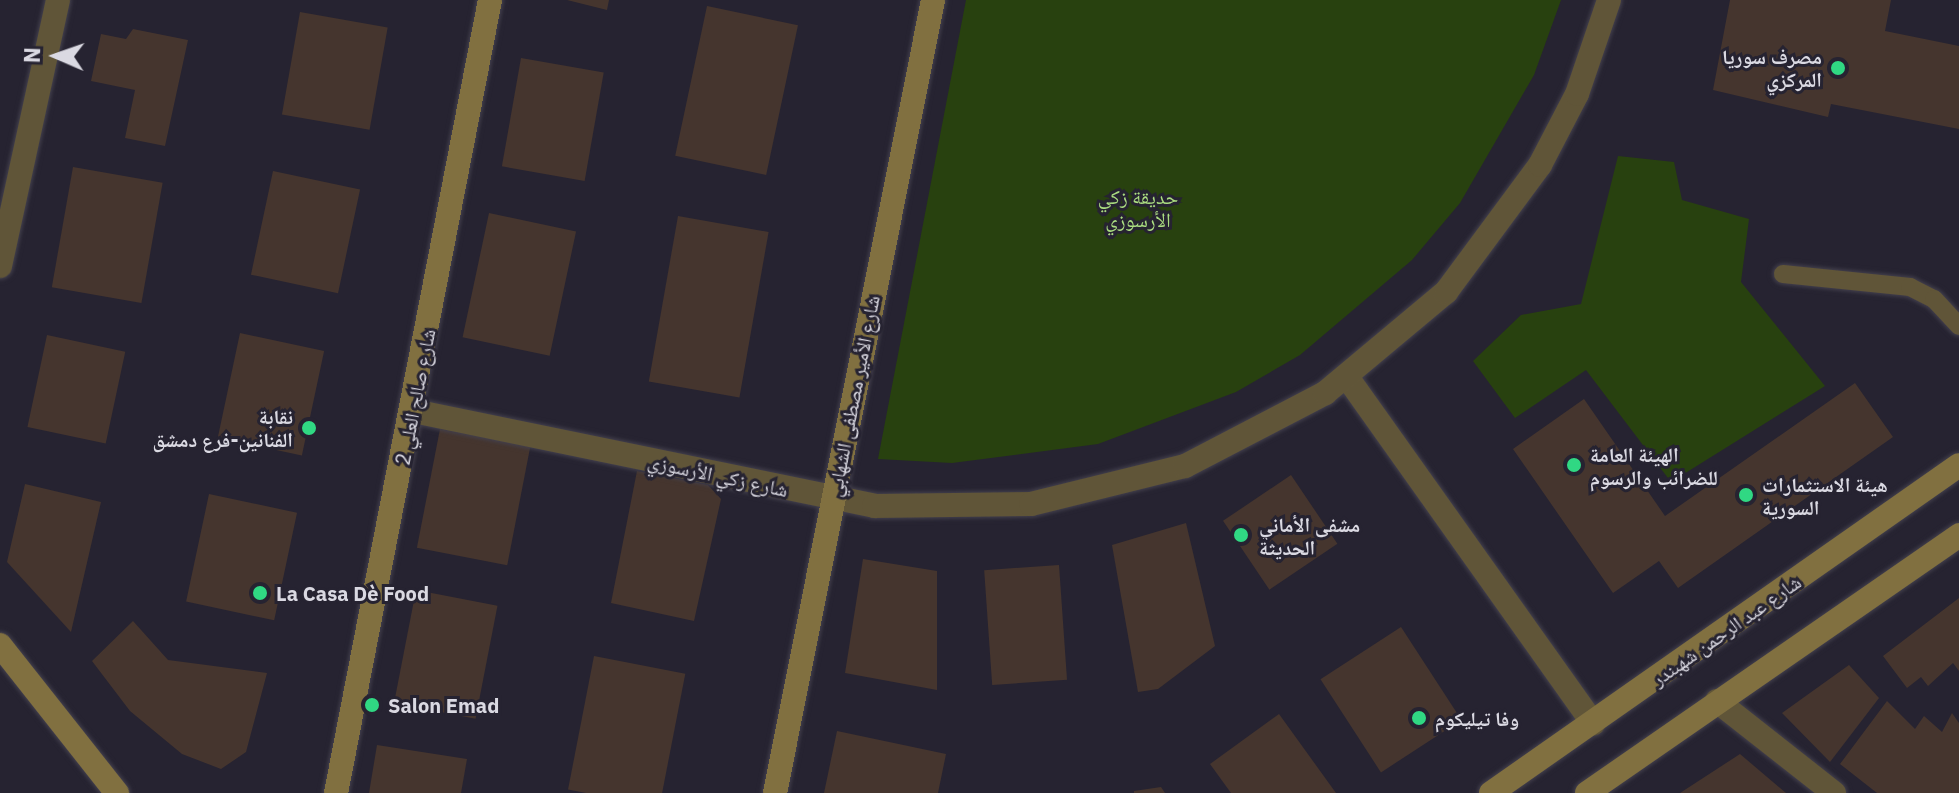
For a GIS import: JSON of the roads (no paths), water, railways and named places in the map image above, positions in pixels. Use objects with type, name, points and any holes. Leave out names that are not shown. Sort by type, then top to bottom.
[{"type":"main road","name":"شارع صالح العلي 2","points":[[336,793],[413,411],[490,0]]},
{"type":"main road","name":"شارع الأمير مصطفى الشهابي","points":[[775,793],[933,0]]},
{"type":"main road","name":"شارع عبد الرحمن شهبندر","points":[[1491,793],[1959,465]]},
{"type":"main road","points":[[1587,793],[1959,535]]},
{"type":"main road","points":[[0,645],[117,793]]},
{"type":"street","points":[[0,266],[58,0]]},
{"type":"street","name":"شارع زكي الأرسوزي","points":[[413,411],[832,499],[952,509],[1109,489],[1257,434],[1347,377],[1446,292],[1497,231],[1577,94],[1609,0]]},
{"type":"street","points":[[1347,377],[1593,723]]},
{"type":"street","points":[[1717,701],[1834,793]]},
{"type":"lane","points":[[1783,274],[1910,287],[1934,299],[1959,326]]},
{"type":"place","name":"مصرف سوريا المركزي","points":[[1838,68]]},
{"type":"place","name":"نقابة الفنانين-فرع دمشق","points":[[309,428]]},
{"type":"place","name":"الهيئة العامة للضرائب والرسوم","points":[[1574,465]]},
{"type":"place","name":"هيئة الاستثمارات السورية","points":[[1746,495]]},
{"type":"place","name":"مشفى الأماني الحديثة","points":[[1241,535]]},
{"type":"place","name":"La Casa Dè Food","points":[[260,593]]},
{"type":"place","name":"Salon Emad","points":[[372,705]]},
{"type":"place","name":"وفا تيليكوم","points":[[1419,718]]},
{"type":"park label","name":"حديقة زكي الأرسوزي","points":[[1138,208]]}]
